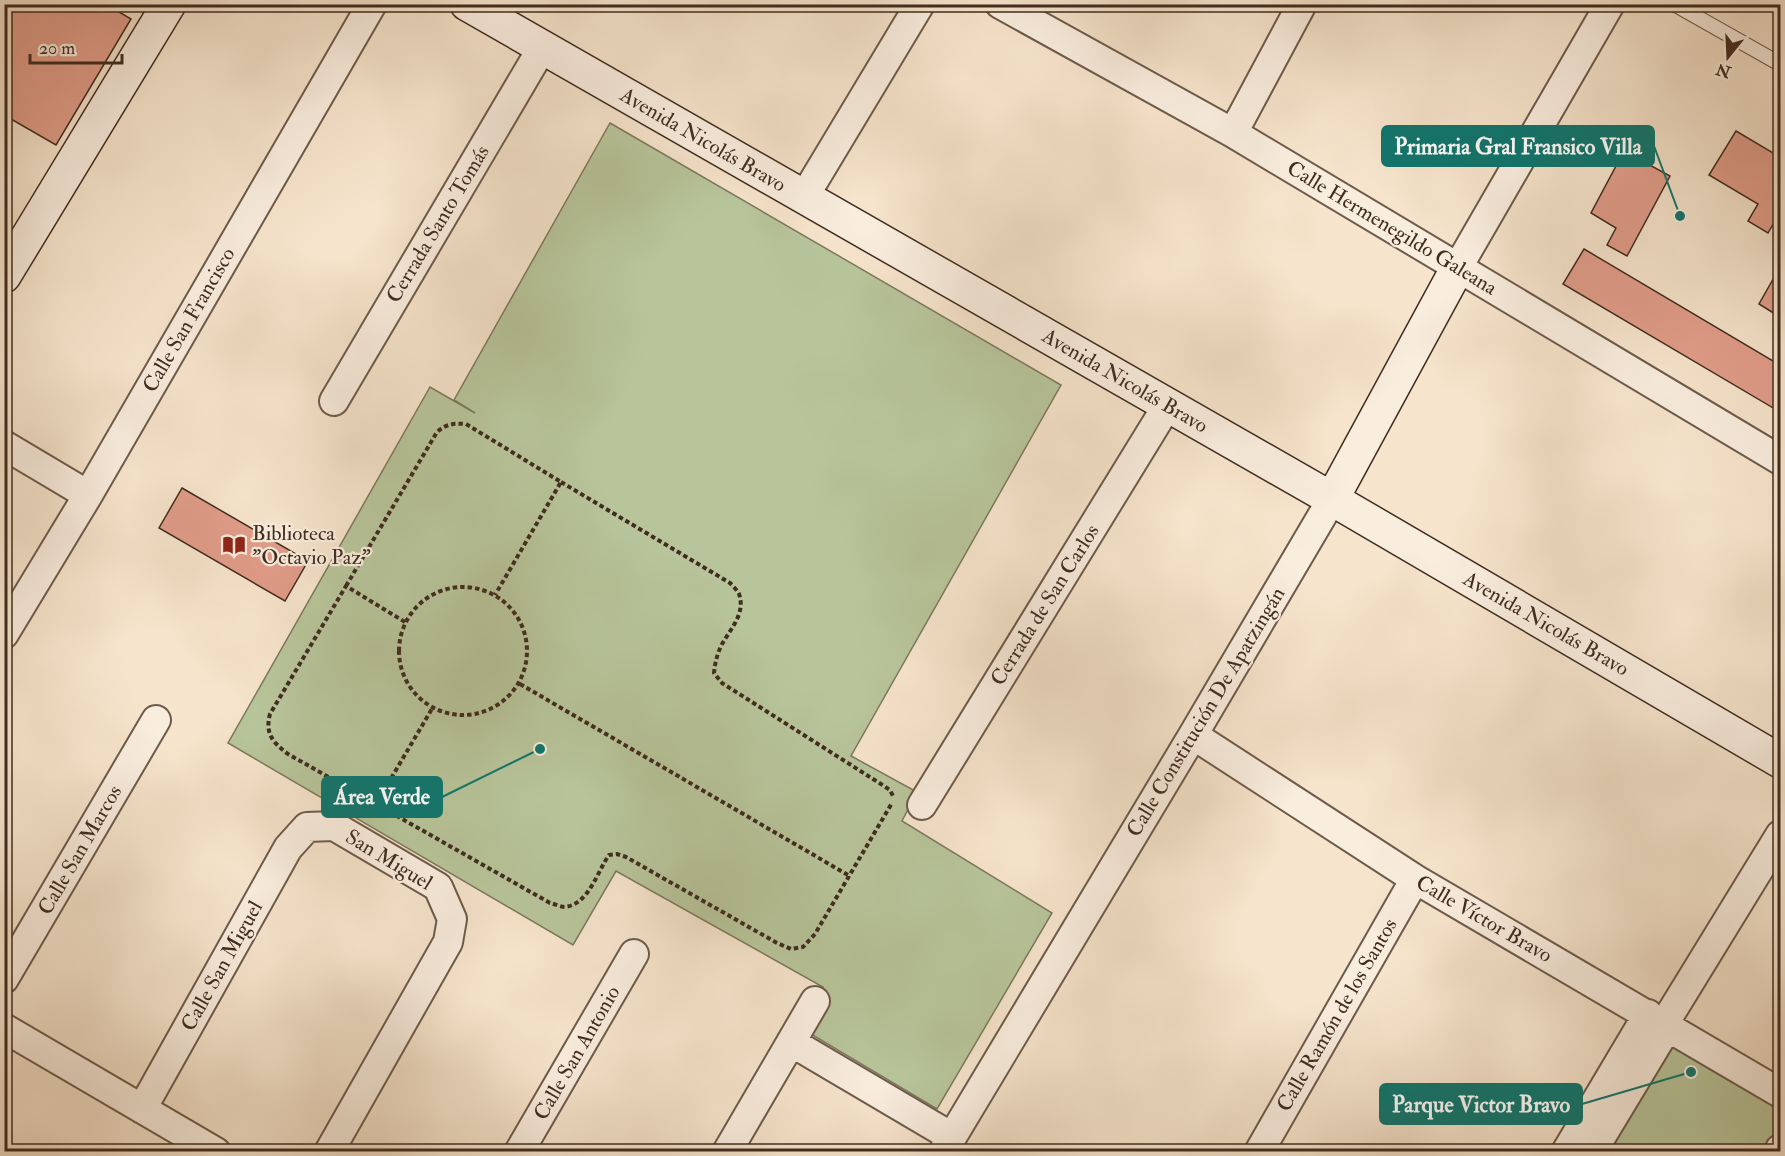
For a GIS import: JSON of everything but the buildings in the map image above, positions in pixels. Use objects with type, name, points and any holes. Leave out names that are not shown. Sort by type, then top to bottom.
[{"type":"street","points":[[4,276],[169,4]]},
{"type":"street","name":"Calle San Francisco","points":[[4,634],[88,495],[372,4]]},
{"type":"street","name":"Avenida Nicolás Bravo","points":[[467,4],[1332,499],[1780,761]]},
{"type":"street","points":[[804,197],[920,4]]},
{"type":"street","name":"Calle Hermenegildo Galeana","points":[[1000,4],[1233,133],[1780,460]]},
{"type":"street","points":[[1233,133],[1302,4]]},
{"type":"street","points":[[1458,267],[1610,4]]},
{"type":"street","name":"Cerrada Santo Tomás","points":[[334,401],[542,48]]},
{"type":"street","name":"Calle Constitución De Apatzingán","points":[[947,1144],[1332,499],[1458,267]]},
{"type":"street","name":"Cerrada de San Carlos","points":[[922,805],[1167,406]]},
{"type":"street","points":[[4,445],[88,495]]},
{"type":"street","name":"Calle San Marcos","points":[[4,980],[156,720]]},
{"type":"street","name":"Calle Víctor Bravo","points":[[1193,735],[1415,879],[1780,1093]]},
{"type":"street","name":"San Miguel","points":[[307,827],[334,826],[438,887],[452,919],[448,942],[329,1152]]},
{"type":"street","name":"Calle San Miguel","points":[[142,1108],[288,848],[307,827]]},
{"type":"street","points":[[1566,1152],[1660,1022],[1780,835]]},
{"type":"street","name":"Calle Ramón de los Santos","points":[[1259,1152],[1415,879]]},
{"type":"street","name":"Calle San Antonio","points":[[519,1152],[634,954]]},
{"type":"street","points":[[727,1152],[815,1001]]},
{"type":"street","points":[[1593,1152],[1660,1022]]},
{"type":"street","points":[[4,1028],[216,1152]]},
{"type":"street","points":[[791,1042],[947,1144]]},
{"type":"lane","points":[[1674,4],[1780,64]]},
{"type":"path","points":[[466,424],[561,482],[730,583],[739,594],[741,610],[736,624],[722,644],[715,660],[714,673],[722,683],[890,790],[894,800],[815,934],[803,947],[791,949],[777,943],[617,854],[609,855],[587,894],[564,907],[550,903],[288,754],[273,743],[267,723],[270,714],[436,432],[444,425],[466,424]]},
{"type":"path","points":[[495,595],[561,482]]},
{"type":"path","points":[[465,585],[487,590],[506,602],[520,619],[528,640],[527,663],[520,683],[505,700],[485,712],[465,715],[445,713],[426,704],[411,690],[401,672],[398,651],[405,622],[424,598],[442,589],[465,585]]},
{"type":"path","points":[[346,586],[405,622]]},
{"type":"path","points":[[520,683],[848,875]]},
{"type":"path","points":[[376,804],[433,707]]},
{"type":"green space","points":[[610,123],[1061,385],[851,756],[917,792],[902,821],[1052,913],[937,1109],[799,1027],[823,987],[616,871],[573,945],[228,743],[430,387],[475,413],[454,400]]},
{"type":"green space","points":[[1673,1041],[1780,1103],[1780,1133],[1770,1151],[1608,1152]]},
{"type":"place","name":"Primaria Gral Fransico Villa","points":[[1680,216]]},
{"type":"place","name":"Biblioteca \"Octavio Paz\"","points":[[234,545]]},
{"type":"place","name":"Área Verde","points":[[540,749]]},
{"type":"place","name":"Parque Victor Bravo","points":[[1691,1072]]}]
